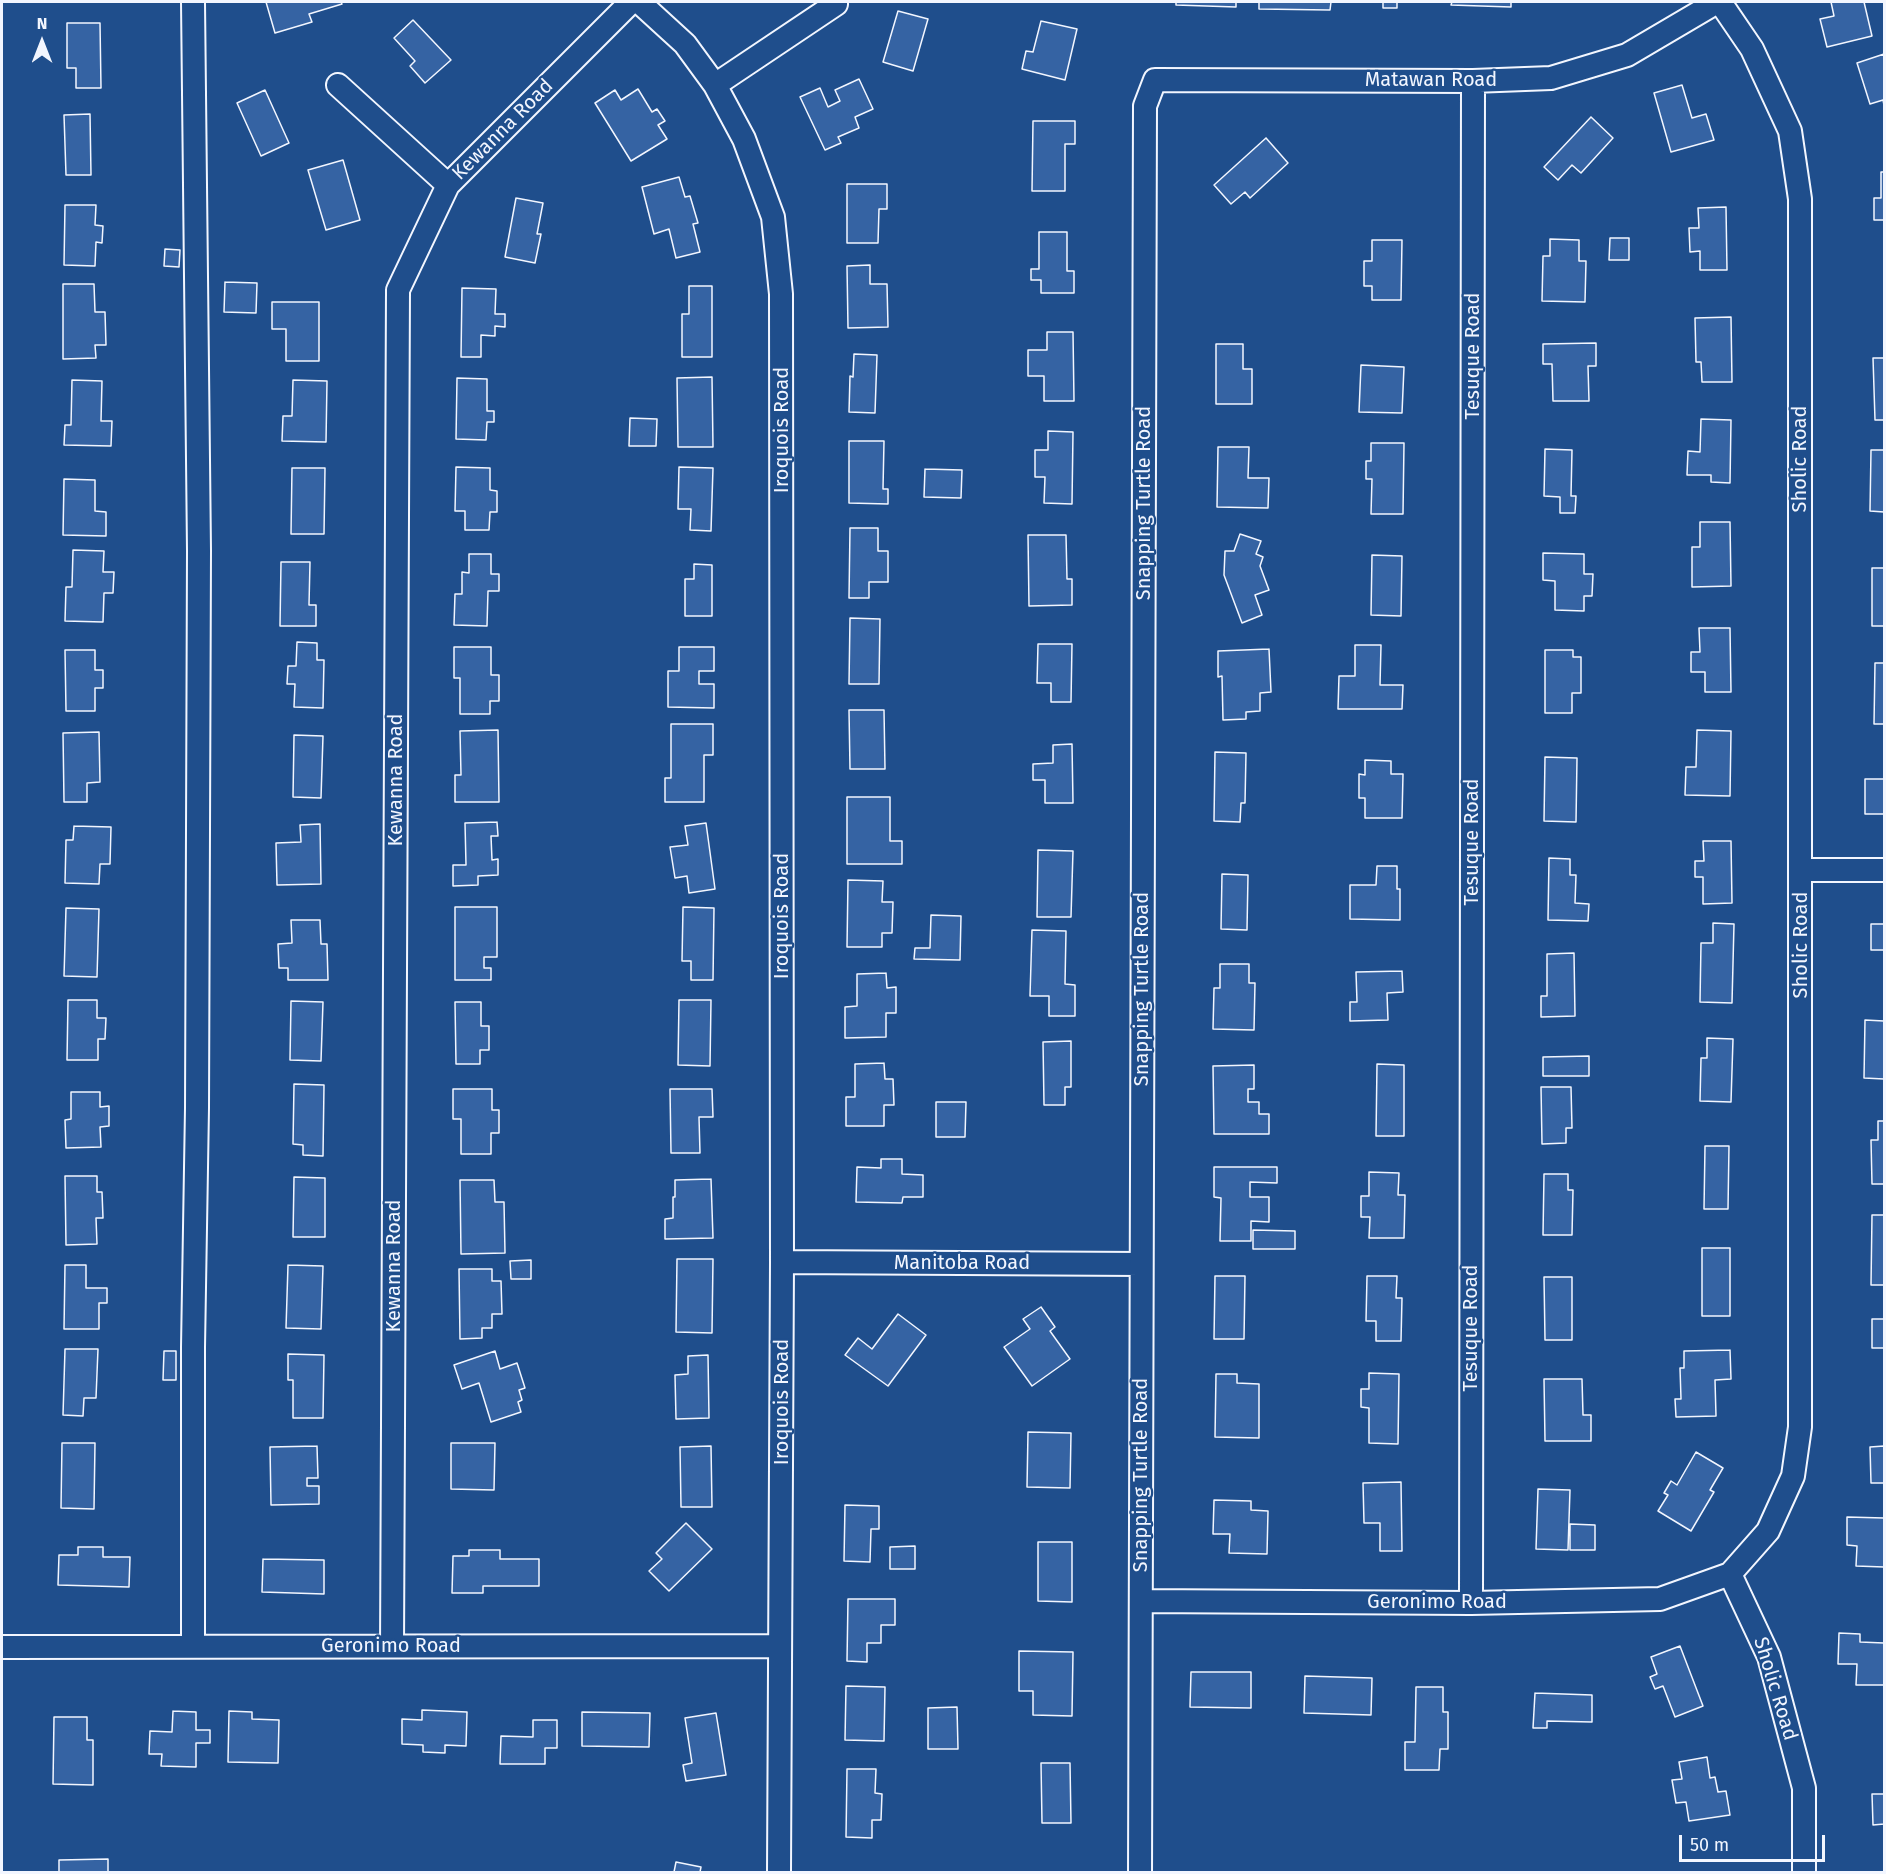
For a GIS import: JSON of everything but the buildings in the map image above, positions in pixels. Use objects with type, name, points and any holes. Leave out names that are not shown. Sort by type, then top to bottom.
[{"type":"street","points":[[193,2],[199,551],[193,1647]]},
{"type":"street","name":"Kewanna Road","points":[[392,1646],[398,290],[448,185],[631,2]]},
{"type":"street","name":"Iroquois Road","points":[[639,2],[684,44],[716,85],[744,140],[773,217],[782,294],[782,1262],[778,1872]]},
{"type":"street","name":"Matawan Road","points":[[1145,106],[1155,80],[1473,81],[1551,78],[1627,55],[1718,2]]},
{"type":"street","name":"Sholic Road","points":[[1718,2],[1752,49],[1790,131],[1800,199],[1800,1427],[1793,1476],[1768,1531],[1730,1574],[1769,1657],[1804,1788],[1804,1872]]},
{"type":"street","points":[[716,85],[836,4]]},
{"type":"street","name":"Tesuque Road","points":[[1471,1603],[1473,81]]},
{"type":"street","points":[[338,85],[448,185]]},
{"type":"street","name":"Snapping Turtle Road","points":[[1140,1872],[1145,106]]},
{"type":"street","points":[[1801,870],[1884,870]]},
{"type":"street","name":"Manitoba Road","points":[[782,1262],[1141,1264]]},
{"type":"street","name":"Geronimo Road","points":[[1141,1601],[1471,1603],[1660,1599],[1730,1574]]},
{"type":"street","name":"Geronimo Road","points":[[2,1647],[780,1646]]}]
